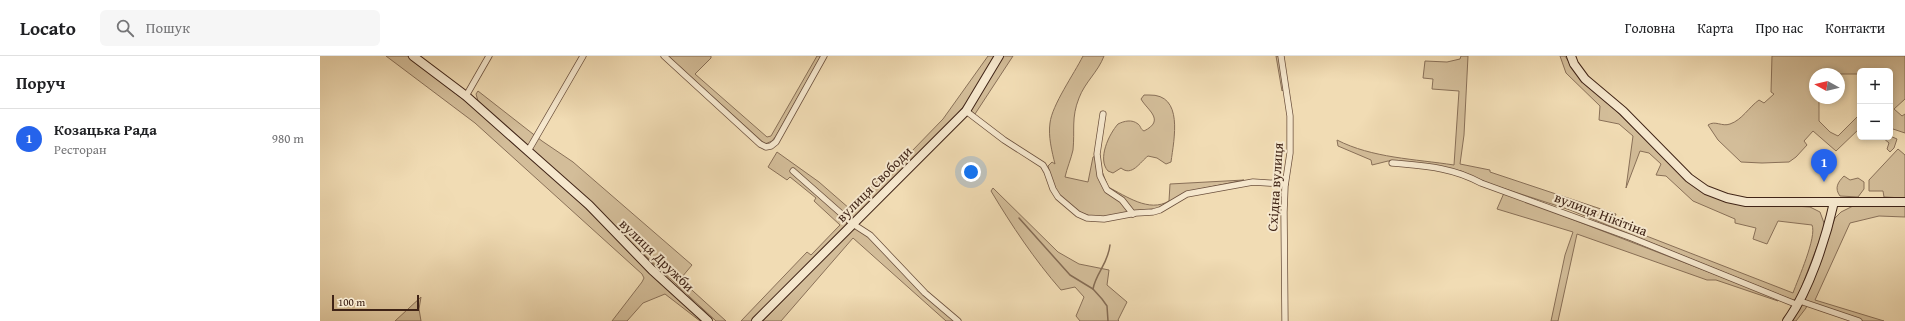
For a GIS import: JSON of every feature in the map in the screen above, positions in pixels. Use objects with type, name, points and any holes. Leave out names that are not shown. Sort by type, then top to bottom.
[{"type":"street","name":"вулиця Дружби","points":[[414,56],[466,96],[589,205],[652,270],[708,321]]},
{"type":"street","points":[[466,96],[489,56]]},
{"type":"street","points":[[528,151],[583,56]]},
{"type":"street","points":[[664,56],[760,144],[766,147],[771,146],[776,142],[824,56]]},
{"type":"street","name":"вулиця Свободи","points":[[756,321],[966,111],[999,56]]},
{"type":"street","name":"Східна вулиця","points":[[1281,56],[1290,116],[1290,153],[1285,184],[1284,220],[1285,321]]},
{"type":"street","points":[[1571,56],[1574,64],[1585,79],[1623,110],[1689,178],[1706,190],[1727,198],[1746,202],[1905,202]]},
{"type":"street","points":[[966,111],[1004,140],[1043,165],[1058,197],[1078,214],[1087,218],[1098,219],[1160,210],[1193,192],[1253,182],[1285,184]]},
{"type":"street","points":[[1103,114],[1097,154],[1100,176],[1107,190],[1122,200],[1133,214]]},
{"type":"street","name":"вулиця Нікітіна","points":[[1392,163],[1420,166],[1464,174],[1481,183],[1632,238],[1799,303],[1859,321]]},
{"type":"street","points":[[793,171],[853,224],[870,235],[925,293],[958,321]]},
{"type":"street","points":[[1788,321],[1799,303],[1827,232],[1834,202]]},
{"type":"shaded area","points":[[386,56],[407,56],[473,107],[558,182],[705,321],[700,321],[665,294],[643,303],[627,321],[612,321],[642,282],[644,278],[642,274],[475,123]]},
{"type":"shaded area","points":[[668,56],[711,56],[711,58],[695,74],[767,137],[771,136],[817,56],[821,56],[776,136],[772,141],[765,144]]},
{"type":"shaded area","points":[[988,56],[996,56],[967,102],[958,113],[855,217],[850,218],[813,190],[847,221],[846,227],[755,321],[741,321],[807,252],[811,255],[840,225],[814,201],[816,198],[790,177],[787,180],[768,167],[777,152],[819,182],[850,209],[908,149],[911,152],[943,119]]},
{"type":"shaded area","points":[[1002,56],[1013,56],[975,114],[970,110]]},
{"type":"shaded area","points":[[1083,56],[1104,56],[1082,92],[1077,105],[1074,118],[1073,150],[1065,177],[1088,182],[1093,157],[1099,155],[1100,166],[1108,187],[1130,199],[1154,205],[1169,201],[1170,184],[1244,180],[1191,191],[1157,210],[1098,218],[1085,214],[1067,204],[1057,194],[1054,188],[1048,166],[1052,162],[1055,164],[1050,139],[1050,123],[1055,107]]},
{"type":"shaded area","points":[[1276,56],[1279,56],[1285,88],[1282,91]]},
{"type":"shaded area","points":[[1461,56],[1468,56],[1464,135],[1460,164],[1490,170],[1490,172],[1616,214],[1613,223],[1793,293],[1810,248],[1813,231],[1812,225],[1778,221],[1767,244],[1753,239],[1756,228],[1735,223],[1735,219],[1693,201],[1666,176],[1656,175],[1661,164],[1649,153],[1640,151],[1626,188],[1633,136],[1619,124],[1599,120],[1600,106],[1566,73],[1560,56],[1565,56],[1574,70],[1686,179],[1707,194],[1731,202],[1810,207],[1820,212],[1824,223],[1823,231],[1797,299],[1790,299],[1570,210],[1490,184],[1461,171],[1388,161],[1372,165],[1371,160],[1338,146],[1337,140],[1365,151],[1379,154],[1454,165],[1459,91],[1432,89],[1433,79],[1423,78],[1425,61],[1447,62],[1460,59]]},
{"type":"shaded area","points":[[1772,56],[1905,56],[1905,99],[1894,109],[1902,116],[1905,114],[1905,133],[1893,129],[1893,68],[1857,68],[1857,74],[1845,74],[1845,68],[1809,68],[1809,104],[1819,104],[1819,121],[1830,132],[1838,136],[1857,117],[1857,131],[1836,151],[1813,131],[1804,141],[1807,145],[1789,162],[1741,162],[1718,140],[1708,125],[1713,123],[1727,125],[1734,122],[1759,100],[1764,103],[1774,94],[1771,92]]},
{"type":"shaded area","points":[[478,91],[542,141],[573,162],[692,265],[682,277],[683,282],[726,321],[716,321],[478,101],[476,94]]},
{"type":"shaded area","points":[[1144,95],[1160,97],[1168,102],[1172,110],[1175,130],[1171,162],[1166,164],[1157,158],[1148,156],[1132,170],[1129,171],[1121,168],[1113,173],[1108,171],[1105,166],[1104,153],[1108,140],[1118,124],[1125,121],[1133,121],[1136,122],[1144,131],[1154,123],[1153,115],[1141,99]]},
{"type":"shaded area","points":[[1893,137],[1897,139],[1894,148],[1890,152],[1887,149],[1889,143],[1886,140],[1893,140]]},
{"type":"shaded area","points":[[1898,149],[1905,155],[1905,198],[1884,197],[1883,191],[1869,191],[1869,180]]},
{"type":"shaded area","points":[[1844,176],[1850,180],[1858,178],[1864,182],[1864,189],[1858,197],[1840,196],[1838,193],[1838,185]]},
{"type":"shaded area","points":[[993,188],[1058,252],[1079,264],[1109,270],[1107,285],[1127,302],[1118,320],[1119,321],[1080,321],[1076,316],[1084,297],[1075,287],[1061,290],[1024,242],[1007,217],[991,191]]},
{"type":"shaded area","points":[[1504,193],[1779,299],[1778,301],[1716,280],[1707,280],[1577,234],[1558,321],[1551,321],[1565,255],[1573,232],[1497,209]]},
{"type":"shaded area","points":[[1853,206],[1905,206],[1905,217],[1879,216],[1850,223],[1815,300],[1884,321],[1863,321],[1808,302],[1804,298],[1835,218],[1841,212]]},
{"type":"shaded area","points":[[855,227],[864,233],[955,321],[946,321],[853,238],[781,321],[763,321]]},
{"type":"shaded area","points":[[421,297],[419,309],[421,321],[395,321]]},
{"type":"shaded area","points":[[1801,304],[1807,305],[1806,308],[1796,321],[1790,321]]},
{"type":"waterway","points":[[1019,218],[1070,275],[1093,289],[1102,299],[1107,306],[1108,321]]},
{"type":"waterway","points":[[1093,289],[1107,258],[1110,245]]},
{"type":"place","name":"Козацька Рада","points":[[1824,182]]}]
